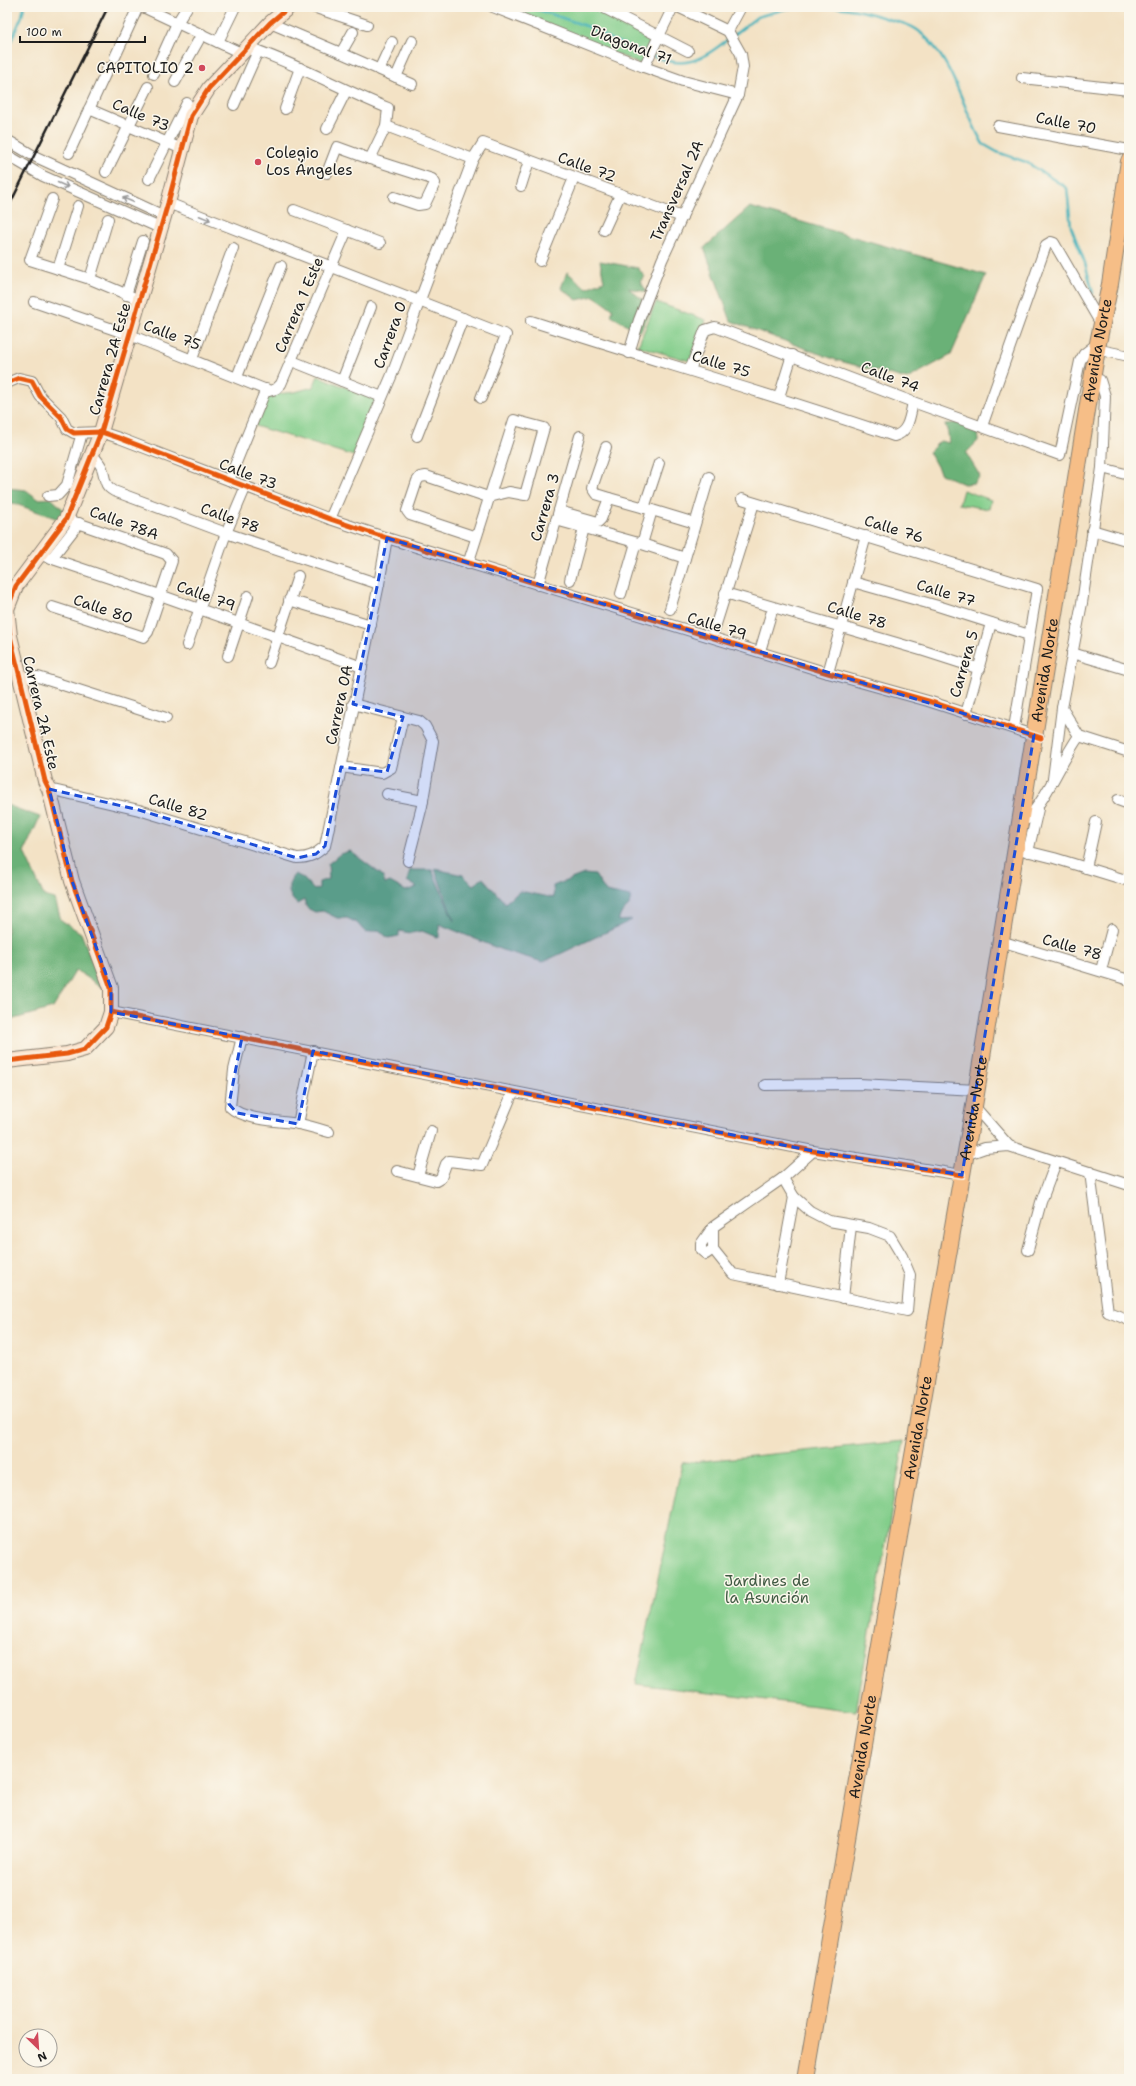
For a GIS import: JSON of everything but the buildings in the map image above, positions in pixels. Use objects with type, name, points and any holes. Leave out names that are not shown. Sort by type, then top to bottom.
[{"type":"main road","name":"Avenida Norte","points":[[816,2079],[968,1154],[1025,851],[1027,819],[1037,736],[1100,380],[1101,324],[1110,284],[1129,161]]},
{"type":"main road","name":"Avenida Norte","points":[[977,1110],[977,1090],[1101,347],[1129,223]]},
{"type":"main road","name":"Avenida Norte","points":[[806,2079],[962,1175],[968,1154]]},
{"type":"street","points":[[115,57],[138,7]]},
{"type":"street","points":[[143,7],[218,42],[249,50],[300,68],[346,91],[388,108],[386,126],[370,159]]},
{"type":"street","points":[[154,74],[177,23],[187,7]]},
{"type":"street","points":[[218,42],[235,7]]},
{"type":"street","name":"Carrera 2A Este","points":[[111,1012],[110,988],[72,881],[47,785],[10,636],[7,608],[16,586],[44,557],[72,521],[130,335],[191,116],[199,101],[209,88],[249,50],[270,23],[289,7]]},
{"type":"street","points":[[313,7],[367,25]]},
{"type":"street","name":"Diagonal 71","points":[[493,7],[646,64],[683,81],[738,95]]},
{"type":"street","points":[[602,7],[657,41],[688,52]]},
{"type":"street","points":[[646,64],[674,7]]},
{"type":"street","points":[[678,7],[728,31],[739,8]]},
{"type":"street","points":[[270,23],[412,84]]},
{"type":"street","name":"Transversal 2A","points":[[629,353],[651,288],[738,95],[743,67],[741,54],[728,31]]},
{"type":"street","points":[[341,54],[353,32]]},
{"type":"street","points":[[175,82],[202,34]]},
{"type":"street","points":[[396,77],[412,41]]},
{"type":"street","points":[[379,70],[392,42]]},
{"type":"street","points":[[234,105],[249,50]]},
{"type":"street","points":[[68,153],[108,68]]},
{"type":"street","points":[[285,109],[300,68]]},
{"type":"street","points":[[1022,78],[1129,90]]},
{"type":"street","points":[[106,172],[148,87]]},
{"type":"street","points":[[327,129],[346,91]]},
{"type":"street","points":[[149,179],[187,103]]},
{"type":"street","name":"Calle 73","points":[[89,109],[182,149]]},
{"type":"street","points":[[386,126],[473,159]]},
{"type":"street","name":"Calle 70","points":[[998,126],[1129,150]]},
{"type":"street","points":[[7,140],[48,162],[164,216]]},
{"type":"street","name":"Calle 72","points":[[483,143],[682,217]]},
{"type":"street","name":"Carrera 0","points":[[330,519],[391,377],[418,300],[473,159],[483,143]]},
{"type":"street","points":[[327,173],[337,148],[432,179],[434,183],[425,204],[418,205],[394,197]]},
{"type":"street","points":[[7,155],[44,176],[164,216],[332,267],[506,335],[481,398]]},
{"type":"street","points":[[520,186],[528,161]]},
{"type":"street","points":[[540,262],[574,178]]},
{"type":"street","points":[[604,230],[620,195]]},
{"type":"street","points":[[52,199],[30,260],[90,279],[140,300]]},
{"type":"street","points":[[58,269],[78,206]]},
{"type":"street","points":[[294,210],[380,243]]},
{"type":"street","points":[[90,279],[108,219]]},
{"type":"street","name":"Carrera 1 Este","points":[[229,480],[271,389],[281,384],[292,361],[347,230]]},
{"type":"street","points":[[126,295],[143,241]]},
{"type":"street","points":[[982,426],[1046,245],[1051,242],[1054,243],[1101,324]]},
{"type":"street","points":[[192,359],[233,248]]},
{"type":"street","points":[[237,377],[282,266]]},
{"type":"street","name":"Calle 75","points":[[34,302],[130,335],[271,389]]},
{"type":"street","points":[[342,381],[371,307]]},
{"type":"street","points":[[417,436],[463,318]]},
{"type":"street","name":"Calle 75","points":[[531,321],[629,353],[779,397],[894,436],[901,435],[906,430],[913,402]]},
{"type":"street","name":"Calle 74","points":[[690,370],[705,330],[715,327],[913,402],[1060,455],[1080,361],[1084,354],[1101,347]]},
{"type":"street","points":[[1101,347],[1129,356]]},
{"type":"street","points":[[779,397],[792,355]]},
{"type":"street","points":[[292,361],[382,397]]},
{"type":"street","points":[[7,382],[19,378],[32,381],[40,396],[61,417],[67,429],[74,433],[101,432]]},
{"type":"street","points":[[1053,779],[1062,708],[1082,603],[1102,468],[1105,396],[1100,380]]},
{"type":"street","points":[[468,564],[476,538],[488,497],[514,420],[544,428],[525,495],[509,492],[488,497],[426,476],[420,477],[416,481],[407,511],[410,515],[476,538]]},
{"type":"street","name":"Calle 73","points":[[101,432],[330,519],[386,538]]},
{"type":"street","points":[[48,496],[58,495],[67,485],[82,433]]},
{"type":"street","name":"Carrera 3","points":[[538,585],[580,436]]},
{"type":"street","points":[[606,447],[592,488],[596,494],[695,523]]},
{"type":"street","name":"Calle 78","points":[[92,454],[102,469],[105,483],[108,488],[226,533],[379,584]]},
{"type":"street","points":[[621,594],[639,544],[659,463]]},
{"type":"street","points":[[1102,468],[1129,475]]},
{"type":"street","points":[[670,608],[709,477]]},
{"type":"street","points":[[188,645],[226,533],[246,486]]},
{"type":"street","points":[[558,516],[598,522],[609,498]]},
{"type":"street","name":"Calle 76","points":[[742,499],[1037,589],[1029,635]]},
{"type":"street","points":[[712,636],[754,503]]},
{"type":"street","points":[[558,516],[584,528],[684,558]]},
{"type":"street","name":"Calle 78A","points":[[72,521],[166,554],[171,558],[172,561],[160,595]]},
{"type":"street","points":[[570,580],[584,528]]},
{"type":"street","points":[[1092,530],[1129,541]]},
{"type":"street","points":[[828,673],[866,536]]},
{"type":"street","name":"Calle 79","points":[[386,538],[1037,736]]},
{"type":"street","name":"Carrera 0A","points":[[297,858],[307,858],[316,854],[325,846],[353,704],[371,625],[386,538]]},
{"type":"street","name":"Calle 79","points":[[44,557],[160,595],[362,668]]},
{"type":"street","points":[[269,663],[298,576]]},
{"type":"street","name":"Calle 77","points":[[853,582],[938,606],[1029,635]]},
{"type":"street","name":"Calle 78","points":[[726,593],[841,626],[980,669]]},
{"type":"street","name":"Calle 80","points":[[52,607],[140,637],[145,636],[160,595]]},
{"type":"street","points":[[228,656],[240,624],[248,596]]},
{"type":"street","points":[[290,600],[371,625]]},
{"type":"street","points":[[760,651],[771,614]]},
{"type":"street","name":"Carrera 5","points":[[966,714],[980,669],[991,623]]},
{"type":"street","points":[[1014,728],[1029,635]]},
{"type":"street","points":[[1072,653],[1129,670]]},
{"type":"street","points":[[20,677],[43,678],[166,718]]},
{"type":"street","points":[[353,704],[419,721],[425,726],[433,741],[423,801],[408,861]]},
{"type":"street","points":[[1062,708],[1079,736],[1129,752]]},
{"type":"street","points":[[341,767],[382,773],[387,772],[390,768],[403,717]]},
{"type":"street","points":[[1079,736],[1053,779],[1039,807],[1025,851],[1128,879]]},
{"type":"street","name":"Calle 82","points":[[47,785],[139,810],[297,858]]},
{"type":"street","points":[[387,794],[423,801]]},
{"type":"street","points":[[1118,800],[1129,804]]},
{"type":"street","points":[[1027,819],[1039,807]]},
{"type":"street","points":[[1086,868],[1096,822]]},
{"type":"street","points":[[1101,970],[1112,929]]},
{"type":"street","name":"Calle 78","points":[[1007,943],[1101,970],[1129,980]]},
{"type":"street","points":[[7,1061],[67,1054],[85,1049],[106,1027],[111,1012],[813,1151],[962,1175]]},
{"type":"street","points":[[242,1037],[234,1070],[230,1107],[237,1113],[298,1124],[329,1132]]},
{"type":"street","points":[[298,1124],[313,1051]]},
{"type":"street","points":[[765,1086],[859,1084],[977,1090]]},
{"type":"street","points":[[397,1171],[437,1180],[441,1178],[446,1164],[452,1161],[480,1166],[484,1164],[513,1092]]},
{"type":"street","points":[[977,1110],[1009,1146]]},
{"type":"street","points":[[418,1176],[431,1131]]},
{"type":"street","points":[[968,1154],[985,1148],[1009,1146],[1129,1185]]},
{"type":"street","points":[[783,1178],[794,1197],[810,1211],[828,1221],[869,1228],[890,1236],[902,1256],[910,1275],[907,1311],[733,1274],[713,1249],[713,1227],[783,1178],[813,1151]]},
{"type":"street","points":[[1028,1250],[1041,1202],[1056,1162]]},
{"type":"street","points":[[1090,1172],[1108,1312],[1129,1320]]},
{"type":"street","points":[[778,1284],[794,1197]]},
{"type":"street","points":[[843,1298],[851,1226]]},
{"type":"highlighted area","points":[[387,538],[1034,735],[962,1175],[813,1151],[313,1051],[298,1124],[237,1113],[229,1104],[242,1037],[111,1012],[111,988],[72,881],[49,789],[139,810],[297,858],[316,854],[325,846],[341,767],[387,772],[403,717],[353,704]]},
{"type":"green space","points":[[507,7],[591,7],[651,39],[642,65]]},
{"type":"green space","points":[[750,207],[986,275],[951,355],[907,379],[836,360],[731,321],[704,248]]},
{"type":"green space","points":[[600,261],[638,268],[645,277],[640,281],[647,292],[628,288],[652,307],[640,332],[611,316],[613,309],[594,296],[577,300],[561,288],[567,272],[586,288],[604,281]]},
{"type":"green space","points":[[656,302],[706,320],[690,361],[638,346]]},
{"type":"green space","points":[[318,376],[377,400],[354,456],[255,426],[266,395],[295,392],[313,387]]},
{"type":"green space","points":[[965,422],[977,425],[978,441],[966,453],[980,476],[974,483],[964,484],[941,474],[929,452],[940,441],[949,443],[945,424]]},
{"type":"green space","points":[[7,488],[26,490],[38,499],[51,498],[67,513],[64,521],[7,501]]},
{"type":"green space","points":[[963,490],[991,500],[989,509],[959,504]]},
{"type":"green space","points":[[7,805],[40,817],[24,852],[44,896],[55,899],[61,920],[81,933],[103,988],[76,970],[53,1008],[7,1021]]},
{"type":"green space","points":[[350,851],[382,875],[385,884],[390,882],[406,891],[417,887],[407,881],[410,870],[432,870],[454,921],[435,869],[463,875],[473,885],[483,878],[505,903],[520,891],[554,898],[553,886],[584,874],[595,875],[606,892],[631,897],[629,906],[622,912],[618,921],[632,920],[543,962],[502,950],[439,924],[439,938],[422,931],[411,933],[399,931],[399,936],[388,938],[379,930],[366,933],[357,923],[347,918],[337,918],[323,911],[315,912],[307,908],[304,900],[297,904],[291,897],[289,889],[290,882],[295,874],[303,878],[314,890],[319,888],[319,882],[329,879],[328,864],[340,854]]},
{"type":"green space","name":"Jardines de la Asunción","points":[[904,1441],[856,1711],[636,1684],[682,1463]]},
{"type":"waterway","points":[[7,50],[22,16],[24,7]]},
{"type":"waterway","points":[[530,7],[592,28],[612,40],[648,54]]},
{"type":"waterway","points":[[734,35],[757,17],[785,9],[806,7]]},
{"type":"waterway","points":[[834,7],[848,8],[868,13],[906,24],[918,30],[932,44],[950,71],[983,144],[997,152],[1026,162],[1067,188],[1071,227],[1085,263],[1093,293]]},
{"type":"waterway","points":[[653,56],[665,60],[686,62],[703,56],[730,38]]},
{"type":"railway","points":[[7,224],[11,202],[108,7]]},
{"type":"cycle path","points":[[7,1061],[67,1054],[85,1049],[106,1027],[111,1012],[111,988],[72,881],[49,789],[45,781],[10,636],[7,609],[16,586],[66,519],[101,432],[168,203],[191,116],[209,88],[270,23],[289,7]]},
{"type":"cycle path","points":[[7,383],[19,378],[32,381],[40,396],[61,417],[67,429],[74,433],[101,432],[330,519],[387,538],[828,673],[928,701],[1041,738]]},
{"type":"cycle path","points":[[111,1012],[813,1151],[962,1175]]},
{"type":"place","name":"CAPITOLIO 2","points":[[202,68]]},
{"type":"place","name":"Colegio Los Ángeles","points":[[258,162]]}]
